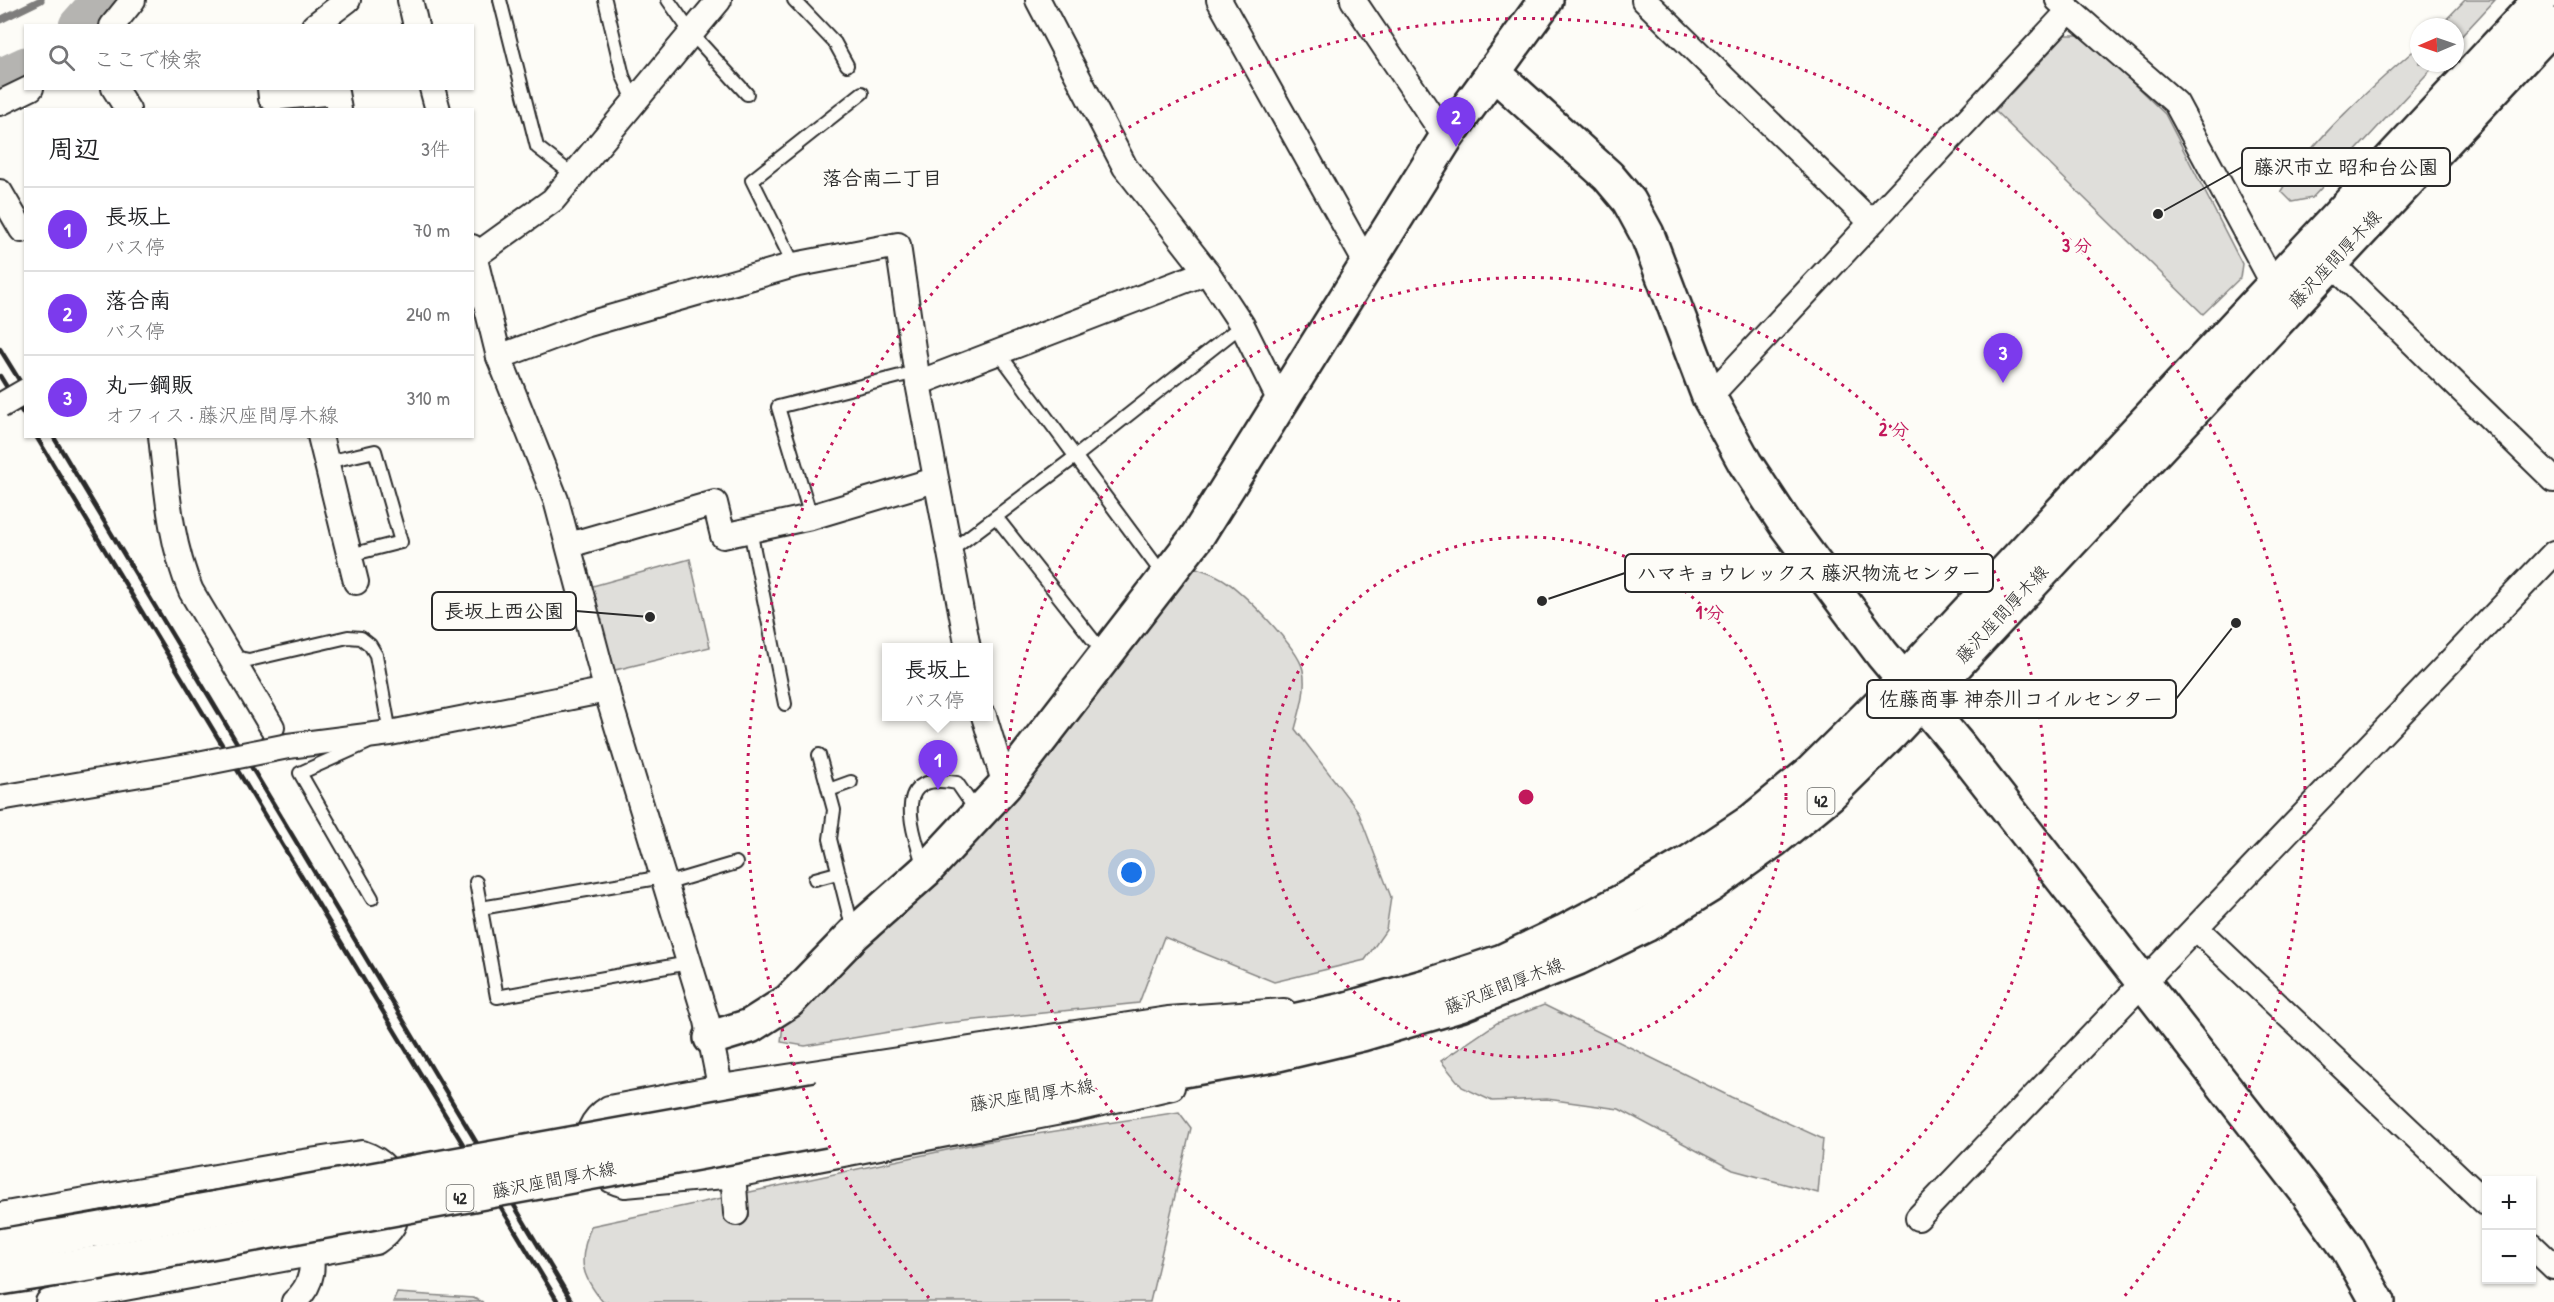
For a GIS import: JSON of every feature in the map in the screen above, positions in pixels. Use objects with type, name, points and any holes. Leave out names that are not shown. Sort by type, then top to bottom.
[{"type":"main road","points":[[711,1038],[750,1026],[789,1001],[854,934],[925,871],[1005,785],[1165,577],[1228,490],[1366,263],[1446,138],[1546,0]]},
{"type":"main road","name":"藤沢座間厚木線","points":[[0,1246],[821,1115],[1275,1055],[1362,1034],[1460,1005],[1578,958],[1646,924],[1711,885],[1774,840],[1830,794],[1912,691],[2274,285],[2540,0]]},
{"type":"main road","name":"藤沢座間厚木線","points":[[0,1278],[96,1263],[1343,1010],[1433,984],[1503,960],[1564,932],[1690,862],[1753,820],[1912,691],[2331,263],[2554,25]]},
{"type":"main road","points":[[1492,72],[1608,176],[1629,201],[1647,234],[1709,397],[1744,463],[1786,525],[1912,691],[2144,981],[2348,1249],[2378,1302]]},
{"type":"street","points":[[114,24],[133,0]]},
{"type":"street","points":[[317,24],[348,0]]},
{"type":"street","points":[[410,0],[416,24]]},
{"type":"street","points":[[718,0],[553,200],[474,251],[479,309],[556,500],[607,690],[711,1038],[735,1175],[736,1213]]},
{"type":"street","points":[[1038,0],[1125,167],[1208,272],[1242,325],[1281,403]]},
{"type":"street","points":[[1219,0],[1366,263]]},
{"type":"street","points":[[1353,0],[1446,138]]},
{"type":"street","points":[[1644,0],[1871,222]]},
{"type":"street","points":[[1709,397],[1871,222],[2064,5],[2176,104],[2274,285]]},
{"type":"street","points":[[0,103],[27,90]]},
{"type":"street","points":[[115,90],[127,108]]},
{"type":"street","points":[[270,90],[271,98],[336,92],[339,108]]},
{"type":"street","points":[[433,90],[437,108]]},
{"type":"street","points":[[0,192],[22,230],[24,229]]},
{"type":"street","points":[[500,357],[585,325],[794,265],[898,245],[917,378],[967,643]]},
{"type":"street","points":[[2331,263],[2554,480]]},
{"type":"street","points":[[917,378],[998,352],[1208,272]]},
{"type":"street","points":[[0,406],[24,392]]},
{"type":"street","points":[[161,438],[172,525],[181,569],[191,591],[272,727]]},
{"type":"street","points":[[321,438],[356,582]]},
{"type":"street","points":[[569,545],[715,503],[723,536],[812,517],[935,480]]},
{"type":"street","points":[[1918,1218],[2554,553]]},
{"type":"street","points":[[0,798],[188,766],[288,746],[390,733],[607,690]]},
{"type":"street","points":[[985,721],[1005,785]]},
{"type":"street","points":[[2196,928],[2482,1198]]},
{"type":"street","points":[[1275,1055],[1205,1079],[1071,1110],[735,1175],[625,1185],[609,1182],[597,1171],[588,1152],[589,1129],[598,1115],[609,1108],[721,1087],[1168,1019],[1269,1012],[1343,1010]]},
{"type":"street","points":[[0,1215],[362,1153],[373,1156],[387,1169],[395,1221],[387,1233],[376,1242],[48,1302]]},
{"type":"street","points":[[290,1164],[313,1272],[309,1285],[294,1302]]},
{"type":"street","points":[[2536,1250],[2554,1267]]},
{"type":"lane","points":[[500,0],[537,147],[573,175]]},
{"type":"lane","points":[[605,0],[623,76],[635,102]]},
{"type":"lane","points":[[668,0],[692,34],[747,94]]},
{"type":"lane","points":[[794,0],[835,43],[847,66]]},
{"type":"lane","points":[[794,265],[752,180],[862,93]]},
{"type":"lane","points":[[948,552],[1076,457],[1242,325]]},
{"type":"lane","points":[[998,352],[1165,577]]},
{"type":"lane","points":[[812,517],[778,407],[917,378]]},
{"type":"lane","points":[[327,462],[375,451],[401,542],[350,555]]},
{"type":"lane","points":[[996,517],[1105,655]]},
{"type":"lane","points":[[750,530],[785,704]]},
{"type":"lane","points":[[230,656],[249,660],[336,638],[361,638],[370,645],[376,655],[390,733],[300,774],[372,898]]},
{"type":"lane","points":[[819,755],[834,810],[830,839],[854,934]]},
{"type":"lane","points":[[925,871],[910,823],[909,801],[918,788],[938,780],[957,783],[978,814]]},
{"type":"lane","points":[[829,790],[851,782]]},
{"type":"lane","points":[[481,908],[664,880],[736,863]]},
{"type":"lane","points":[[815,879],[837,873]]},
{"type":"lane","points":[[476,882],[496,997],[689,963]]},
{"type":"shaded area","points":[[2465,0],[2495,0],[2464,33],[2464,18],[2448,18]]},
{"type":"shaded area","points":[[2065,35],[2083,35],[2165,114],[2242,264],[2240,278],[2203,314],[1995,111]]},
{"type":"shaded area","points":[[2410,54],[2410,72],[2429,72],[2312,198],[2292,202],[2281,191],[2293,172],[2344,114]]},
{"type":"shaded area","points":[[690,559],[710,647],[611,671],[589,587]]},
{"type":"shaded area","points":[[1193,567],[1216,575],[1240,592],[1267,619],[1299,660],[1303,670],[1304,685],[1295,729],[1358,811],[1391,897],[1386,930],[1365,960],[1274,982],[1164,937],[1139,1003],[937,1024],[805,1046],[781,1042],[783,1024],[1070,730],[1167,593]]},
{"type":"shaded area","points":[[1544,1005],[1731,1097],[1823,1139],[1818,1193],[1733,1170],[1619,1109],[1547,1099],[1492,1101],[1462,1087],[1441,1061],[1497,1023]]},
{"type":"shaded area","points":[[1179,1112],[1191,1128],[1150,1302],[603,1302],[586,1275],[583,1258],[591,1226],[984,1142]]},
{"type":"shaded area","points":[[397,1293],[473,1298],[483,1302],[393,1302]]},
{"type":"waterway","points":[[0,20],[41,0]]},
{"type":"waterway","points":[[80,24],[101,0]]},
{"type":"waterway","points":[[0,78],[24,67]]},
{"type":"railway","points":[[0,349],[24,388]]},
{"type":"railway","points":[[0,376],[24,415]]},
{"type":"railway","points":[[37,438],[558,1302]]},
{"type":"railway","points":[[54,438],[572,1302]]},
{"type":"place","name":"落合南","points":[[1456,147]]},
{"type":"place","name":"藤沢市立 昭和台公園","points":[[2158,214]]},
{"type":"place","name":"丸一鋼販","points":[[2003,383]]},
{"type":"place","name":"ハマキョウレックス 藤沢物流センター","points":[[1542,601]]},
{"type":"place","name":"長坂上西公園","points":[[650,617]]},
{"type":"place","name":"佐藤商事 神奈川コイルセンター","points":[[2236,623]]},
{"type":"place","name":"長坂上","points":[[938,790]]},
{"type":"district","name":"落合南二丁目","points":[[882,178]]}]
